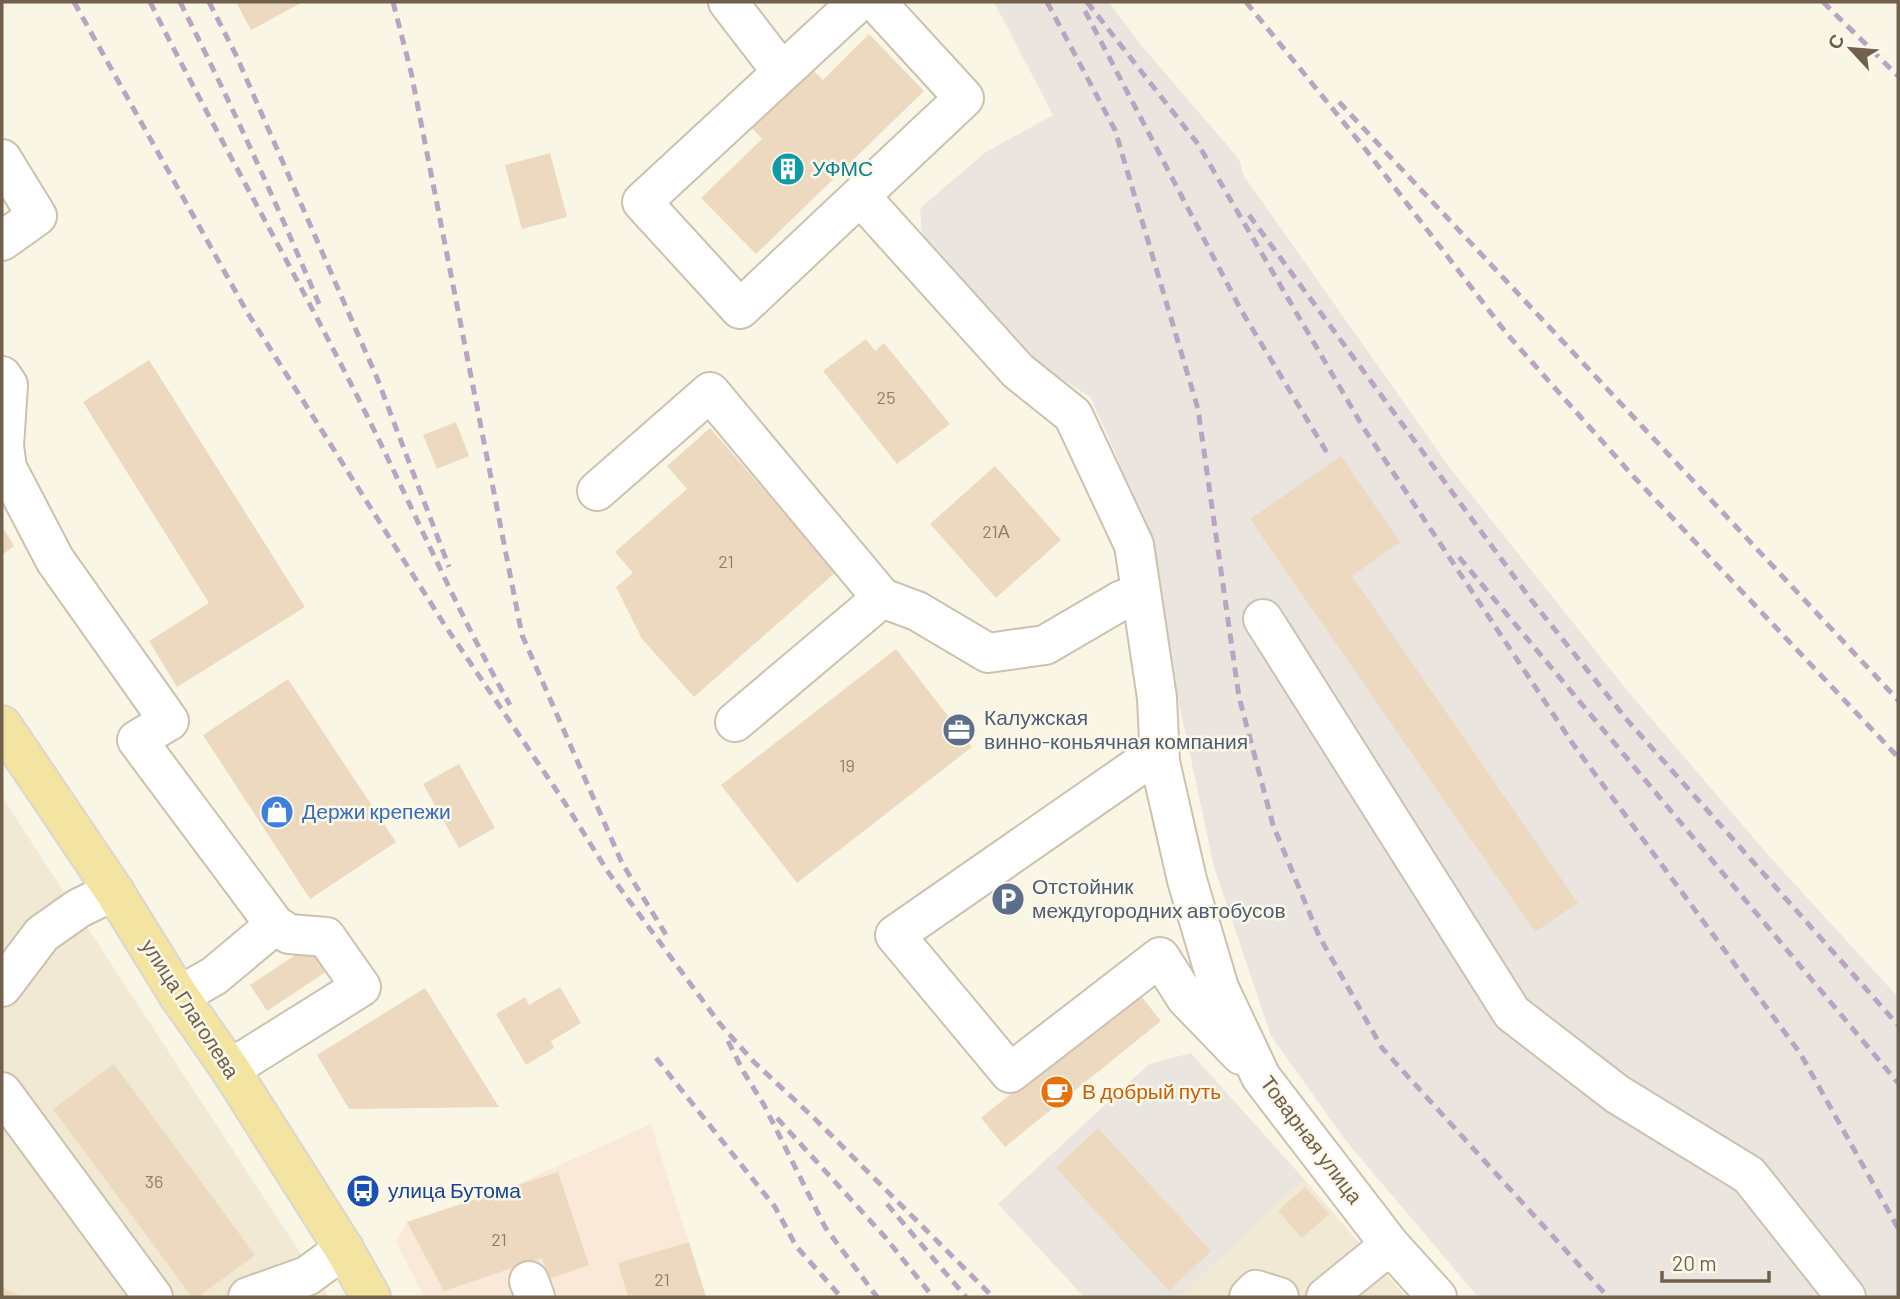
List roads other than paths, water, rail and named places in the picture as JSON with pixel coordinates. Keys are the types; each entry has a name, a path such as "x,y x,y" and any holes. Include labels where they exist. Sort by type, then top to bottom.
{"main road":[{"name":"улица Глаголева","path":"2,725 114,891 179,996 230,1069 344,1249 371,1297"}],"street":[{"path":"728,2 782,72"},
{"path":"858,2 642,202 740,309 964,97 876,2"},
{"path":"2,159 37,216 2,241"},
{"name":"Товарная улица","path":"860,196 1018,371 1073,415 1134,545 1157,698 1160,762 1187,880 1219,988 1261,1077 1390,1245 1437,1297"},
{"path":"2,376 8,385 3,447 8,468 55,560 169,721 137,740 275,925 289,933 326,937 360,987 230,1069"},
{"path":"597,491 710,393 882,598 917,611 988,653 1045,645 1122,600 1141,593"},
{"path":"735,722 882,598"},
{"path":"1262,619 1512,1013 1618,1094 1749,1175 1846,1297"},
{"path":"1160,762 1147,760 895,935 1010,1073 1160,957 1186,998 1261,1077"},
{"path":"2,987 42,934 79,908 114,891"},
{"path":"179,996 214,976 275,925"},
{"path":"2,1092 153,1297"},
{"path":"1326,1297 1390,1245"},
{"path":"248,1297 307,1276 344,1249"},
{"path":"1249,1297 1256,1290 1279,1297"}],"railway":[{"path":"74,2 247,312 444,624 563,800 608,872 720,1024 754,1062 814,1118 993,1297"},
{"path":"150,2 350,382 468,625 510,705"},
{"path":"180,2 252,152 319,304"},
{"path":"209,2 236,55 377,378 449,567"},
{"path":"393,2 411,72 522,635 622,863 668,938"},
{"path":"1047,2 1115,130 1198,409 1239,697 1273,825 1319,936 1382,1048 1608,1297"},
{"path":"1087,2 1198,144 1363,427 1573,744 1800,1053 1898,1228"},
{"path":"1246,2 1366,150 1507,334 1633,476 1898,757"},
{"path":"1823,2 1898,76"},
{"path":"1085,11 1241,310 1329,456"},
{"path":"1339,102 1898,700"},
{"path":"1249,215 1532,601 1628,721 1898,1025"},
{"path":"1459,557 1898,1083"},
{"path":"728,1041 764,1105 825,1227 877,1297"},
{"path":"656,1058 775,1207 796,1246 841,1297"},
{"path":"777,1118 885,1237 933,1297"},
{"path":"887,1204 966,1297"}],"place":[{"name":"УФМС","path":"788,169"},
{"name":"Калужская винно-коньячная компания","path":"959,730"},
{"name":"Держи крепежи","path":"277,812"},
{"name":"Отстойник междугородних автобусов","path":"1008,899"},
{"name":"В добрый путь","path":"1057,1092"},
{"name":"улица Бутома","path":"363,1191"}]}
